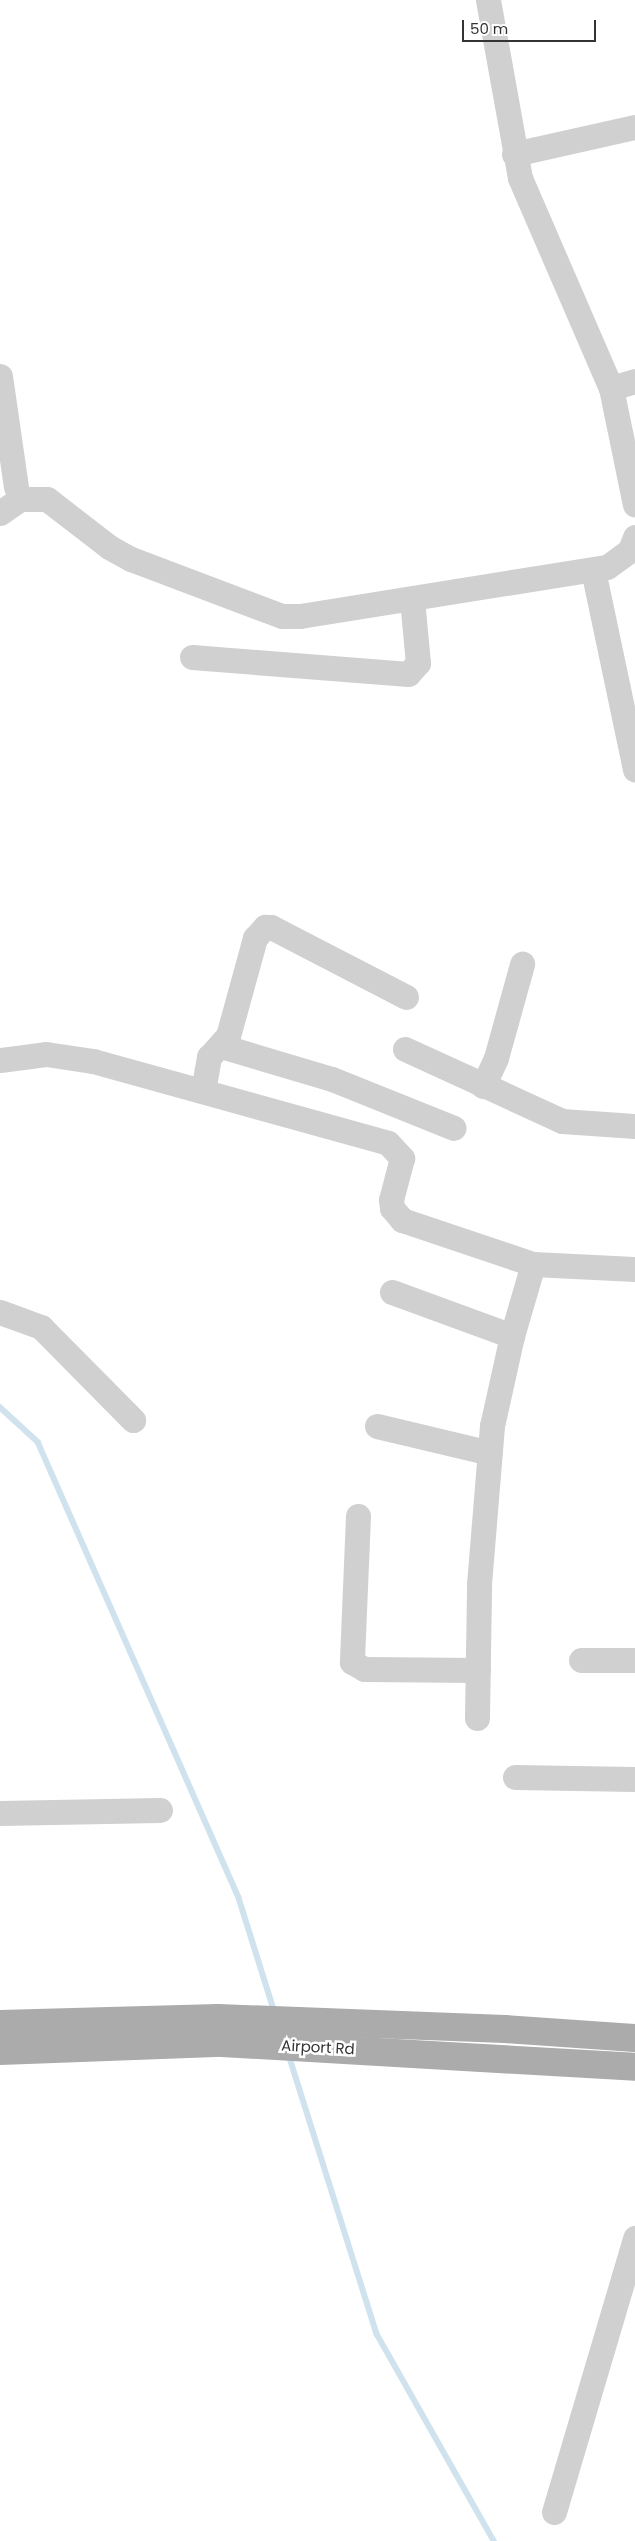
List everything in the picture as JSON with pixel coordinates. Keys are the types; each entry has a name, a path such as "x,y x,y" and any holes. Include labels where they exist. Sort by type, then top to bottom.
{"main road":[{"path":"0,2024 220,2030"},
{"path":"354,2037 505,2029 635,2038"},
{"name":"Airport Rd","path":"0,2051 220,2030 354,2037 635,2067"}],"street":[{"path":"488,0 514,154 526,198 611,388 635,505"},
{"path":"514,154 635,127"},
{"path":"0,376 16,488 11,503 0,513"},
{"path":"611,388 635,382"},
{"path":"16,488 47,499 109,547 130,559 282,616 412,599 593,570 620,560 630,550 635,537"},
{"path":"593,570 635,770"},
{"path":"192,657 408,674 418,663 412,599"},
{"path":"203,1091 209,1058 228,1036 255,938 265,927 272,927 406,997"},
{"path":"483,1086 496,1058 522,964"},
{"path":"221,1046 332,1079 454,1128"},
{"path":"405,1049 562,1121 635,1126"},
{"path":"0,1060 46,1054 70,1056 388,1143 402,1158 391,1200 392,1208 402,1220 533,1264 635,1269"},
{"path":"477,1718 479,1584 494,1412 512,1336 533,1264"},
{"path":"392,1292 512,1336"},
{"path":"0,1312 26,1319 41,1327 133,1420"},
{"path":"377,1426 490,1453"},
{"path":"358,1516 352,1662 364,1669 478,1670"},
{"path":"581,1660 635,1660"},
{"path":"515,1777 635,1779"},
{"path":"0,1814 160,1810"},
{"path":"554,2512 635,2238"}],"waterway":[{"path":"0,1407 38,1442 239,1898 275,2013"},
{"path":"289,2055 377,2334 494,2541"}]}
